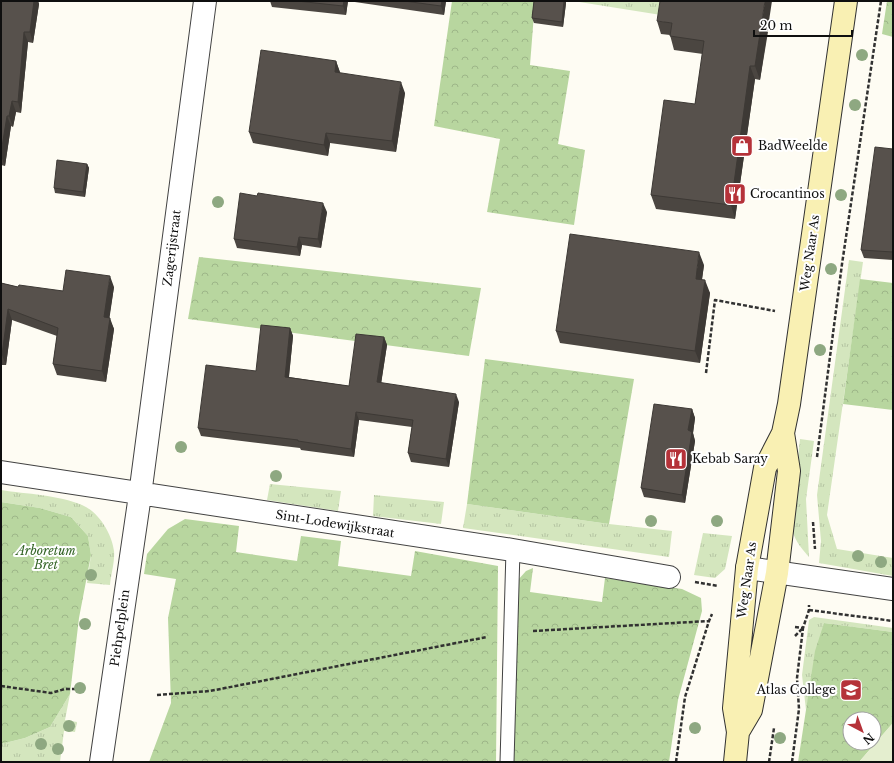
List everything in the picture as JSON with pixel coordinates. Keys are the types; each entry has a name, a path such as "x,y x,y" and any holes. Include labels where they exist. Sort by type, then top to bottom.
{"main road":[{"name":"Weg Naar As","path":"735,762 738,732 734,708 747,568 765,468 783,433 789,404 846,1"},
{"name":"Weg Naar As","path":"738,732 751,710 777,572 789,471 783,433"}],"street":[{"name":"Zagerijstraat","path":"140,495 204,1"},
{"name":"Sint-Lodewijkstraat","path":"1,472 140,495 513,550 669,577"},
{"name":"Piehpelplein","path":"101,762 140,495"},
{"path":"747,568 893,588"}],"lane":[{"path":"508,762 513,550"}],"path":[{"path":"816,465 842,264 881,1"},
{"path":"706,373 716,300 779,312"},
{"path":"812,577 815,551 813,520"},
{"path":"669,577 719,586 717,594"},
{"path":"676,762 685,698 714,608"},
{"path":"809,610 893,621"},
{"path":"157,695 210,691 511,632 709,621"},
{"path":"792,762 799,709 797,678 803,628"},
{"path":"1,686 51,693 65,689 87,689"}],"green space":[{"path":"452,1 535,1 530,65 570,71 558,144 585,150 574,225 487,212 500,139 434,126"},
{"path":"573,1 663,1 661,15"},
{"path":"887,1 893,1 893,37 882,34"},
{"path":"199,257 481,288 469,356 188,319"},
{"path":"849,260 863,262 827,515 837,549 893,558 893,576 819,563 821,541 817,495"},
{"path":"860,279 893,283 893,410 843,404"},
{"path":"485,359 634,379 609,524 467,504"},
{"path":"800,439 814,441 806,499 809,557 798,543 791,526"},
{"path":"270,484 341,491 338,511 267,500"},
{"path":"1,490 63,499 82,505 94,513 104,524 113,544 114,559 110,585 87,583 91,555 88,536 71,517 40,508 1,502"},
{"path":"374,495 444,502 441,524 373,516"},
{"name":"Arboretum Bret","path":"1,502 40,508 71,517 88,536 91,555 79,618 70,694 50,727 25,738 1,744"},
{"path":"467,504 609,524 672,531 669,557 463,528"},
{"path":"185,519 239,526 236,552 297,561 301,536 341,541 338,566 411,576 415,551 498,566 496,762 149,762 171,703 168,618 176,579 144,574 147,554 168,529"},
{"path":"703,533 732,536 725,569 715,578 694,575"},
{"path":"533,568 530,592 602,602 605,578 682,589 701,598 702,611 678,700 669,762 514,762 518,580 526,571"},
{"path":"814,617 893,628 893,632 824,623 806,710 802,675 809,620"},
{"name":"Atlas College","path":"824,623 893,632 893,723 882,736 882,711 842,711 842,751 869,751 859,762 798,762 815,651"},
{"path":"70,694 65,720 77,722 75,732 64,731 60,762 1,762 1,744 25,738 50,727"},
{"path":"893,723 893,762 859,762 869,751 882,751 882,735"}],"building":[{"path":"1,1 34,1 30,32 24,32 18,102 12,101 9,116 7,116 1,153"},
{"path":"297,1 344,1 343,6"},
{"path":"404,1 442,1 441,6"},
{"path":"534,1 564,1 562,22 532,18"},
{"path":"660,1 765,1 755,66 750,66 731,205 651,195 664,100 695,104 704,41 670,36 672,23 657,21"},
{"path":"261,50 336,61 335,72 401,82 392,141 326,133 324,145 249,132"},
{"path":"875,147 893,149 893,252 861,250"},
{"path":"57,160 87,164 83,192 54,188"},
{"path":"240,193 257,196 258,193 323,203 318,239 299,237 297,247 234,239"},
{"path":"570,234 699,252 696,279 705,280 695,351 556,331"},
{"path":"66,270 110,276 104,317 110,318 102,371 53,364 58,328 8,309 2,355 1,354 1,283 18,287 19,285 63,291"},
{"path":"261,325 290,328 285,377 349,386 356,334 384,337 377,382 456,394 446,459 408,453 413,420 356,412 351,449 298,440 198,428 206,365 256,371"},
{"path":"654,404 692,409 688,430 692,432 682,495 641,488"}],"place":[{"name":"BadWeelde","path":"742,146"},
{"name":"Crocantinos","path":"735,194"},
{"name":"Kebab Saray","path":"676,459"},
{"name":"Atlas College","path":"851,690"}]}
